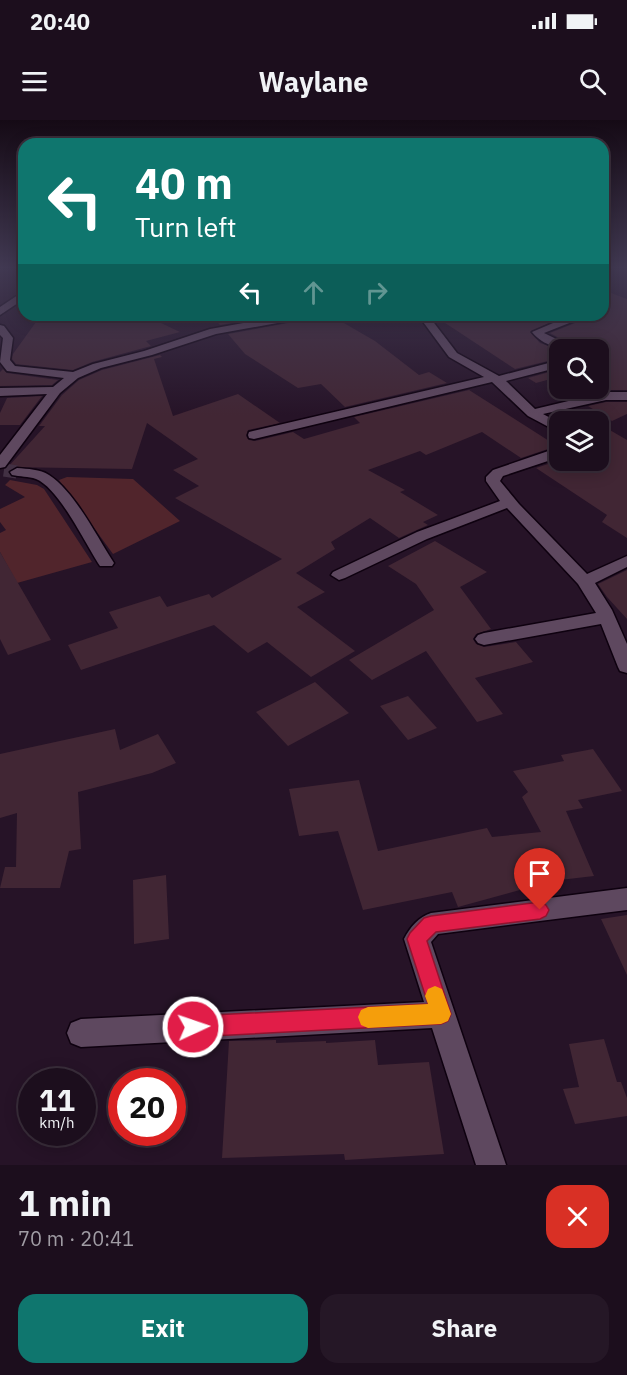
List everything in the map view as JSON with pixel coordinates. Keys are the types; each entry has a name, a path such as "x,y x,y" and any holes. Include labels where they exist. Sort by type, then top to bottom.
{"street":[{"path":"246,321 250,324"},
{"path":"106,563 57,490 45,478 5,469 56,390 74,376 97,366 148,353 214,331 268,321"},
{"path":"428,321 453,355 495,379 532,412 549,422"},
{"path":"549,340 537,332 568,321"},
{"path":"0,328 8,338 4,360 11,369 74,376"},
{"path":"254,435 549,366"},
{"path":"0,392 56,390"},
{"path":"532,412 606,396 627,396"},
{"path":"549,457 498,472 493,477 508,503 585,581 606,617 627,667"},
{"path":"339,575 379,554 449,523 508,503"},
{"path":"585,581 627,561"},
{"path":"483,639 606,617"},
{"path":"491,1165 417,939 431,924 627,900"},
{"path":"81,1032 441,1014"}],"shaded area":[{"path":"67,477 133,479 180,521 113,554 59,480"},
{"path":"10,480 37,485 44,489 92,562 17,583 0,552 0,533 6,530 0,522 0,509 25,497 5,485"}],"building":[{"path":"609,317 627,317 627,390 609,390 609,339 561,339 550,333 580,321 609,321"},
{"path":"37,321 157,321 180,332 146,341 151,346 92,362 73,370 16,364 12,359 13,354"},
{"path":"216,321 242,321 220,325"},
{"path":"300,321 340,321 375,341 419,375 429,372 447,383 345,407 321,384 298,388 245,354 228,334"},
{"path":"442,321 553,321 530,332 540,343 549,346 549,361 515,369"},
{"path":"160,355 162,357 154,359 173,416 238,394 280,423 248,430 246,436 249,440 255,441 293,432 304,439 360,423 354,417 469,390 549,441 549,449 521,458 482,432 426,455 420,451 368,470 405,490 400,492 438,515 423,522 428,525 399,538 370,518 331,542 335,549 296,573 325,592 297,607 355,651 311,677 267,642 248,653 214,625 81,670 68,645 118,628 109,612 160,596 167,607 209,594 212,598 282,559 175,498 199,486 173,470 198,459 147,423 132,469 8,467 45,426 39,426 62,395 79,380 102,370"},
{"path":"3,369 7,373 58,380 52,385 0,386 0,372"},
{"path":"549,372 549,381 536,383 528,378"},
{"path":"42,396 20,425 0,425 0,413 7,398"},
{"path":"606,402 627,402 627,414 612,421 609,419 609,411 596,411 588,406"},
{"path":"609,430 627,440 627,538 602,522 607,515 536,468 549,464 549,471 609,471"},
{"path":"435,541 487,572 460,587 491,629 476,634 473,639 476,644 484,647 516,642 533,662 475,678 503,714 477,722 426,651 372,680 349,660 434,610 416,584 388,566"},
{"path":"0,552 51,640 8,655 0,639"},
{"path":"627,570 627,619 598,584"},
{"path":"315,682 349,713 288,746 256,712"},
{"path":"408,696 437,728 408,740 380,706"},
{"path":"115,729 120,750 158,734 176,763 152,773 78,792 81,849 69,851 60,888 0,888 5,867 16,867 17,813 0,818 0,754"},
{"path":"593,749 622,791 578,800 583,808 566,811 594,876 517,885 520,890 458,907 452,892 363,910 338,831 299,836 289,789 359,780 378,851 487,828 492,837 541,832 522,797 528,792 513,771 564,761 561,755"},
{"path":"166,875 169,939 134,944 133,880"},
{"path":"627,915 627,975 601,919"},
{"path":"604,1039 617,1082 621,1082 627,1098 627,1116 575,1124 563,1089 579,1087 569,1044"},
{"path":"276,1040 276,1043 326,1041 326,1043 375,1040 378,1065 429,1062 444,1154 345,1160 344,1154 222,1158 229,1041"}],"tunnel":[{"path":"4,470 17,472"}],"slow traffic":[{"path":"368,1017 441,1014 435,996"}],"route":[{"path":"193,1027 441,1014 417,939 431,924 540,910"}]}
